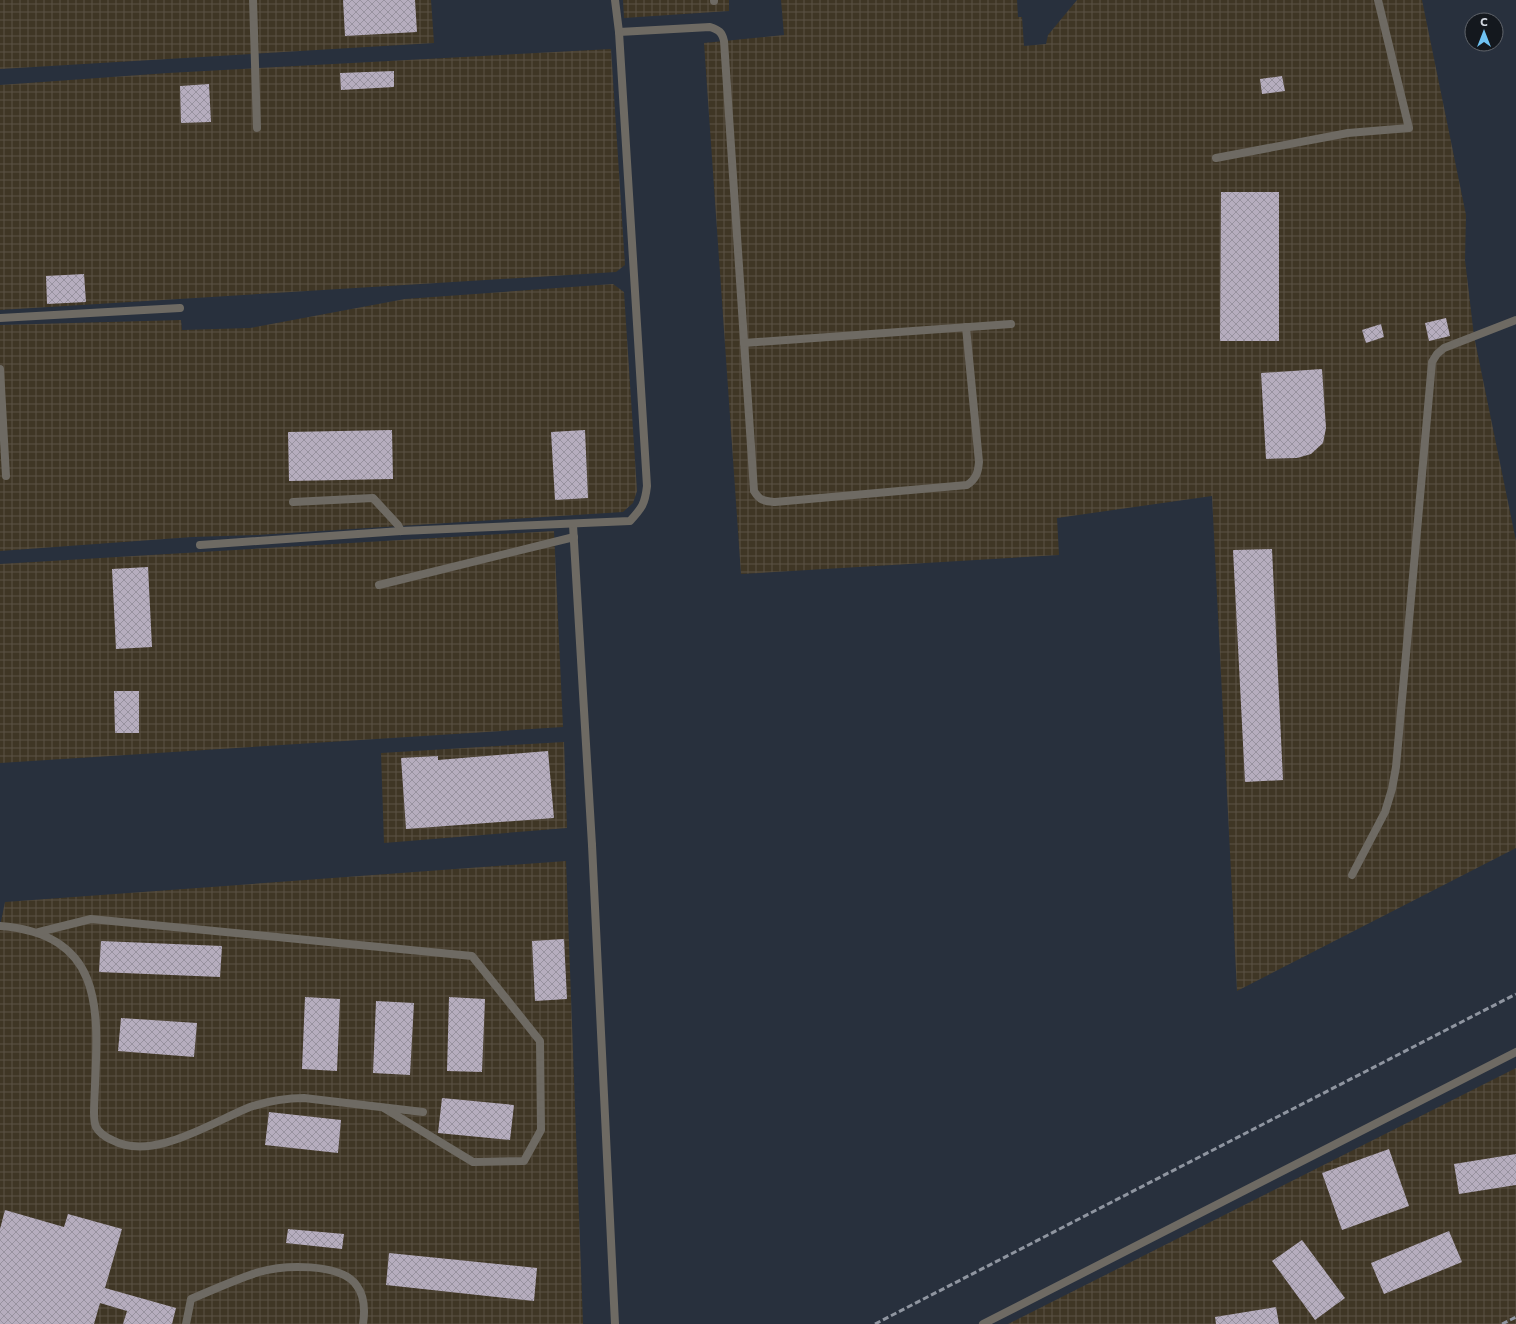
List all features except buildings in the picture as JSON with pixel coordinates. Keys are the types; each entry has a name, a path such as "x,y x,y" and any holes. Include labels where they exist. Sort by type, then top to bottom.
{"street":[{"path":"253,0 257,128"},
{"path":"200,545 401,531 630,522 640,510 646,500 647,486 619,32 615,0"},
{"path":"1216,158 1348,133 1409,128 1378,0"},
{"path":"619,32 710,27 717,29 722,34 724,41 754,491 758,498 765,501 775,502 967,485 974,480 978,471 979,462 966,327"},
{"path":"0,318 180,308"},
{"path":"1352,875 1385,812 1396,767 1432,362 1437,354 1444,348 1516,320"},
{"path":"744,343 1011,324"},
{"path":"0,369 6,476"},
{"path":"293,502 373,498 398,525 401,531"},
{"path":"573,525 592,845 615,1324"},
{"path":"379,585 574,537"},
{"path":"39,932 91,919 472,956 540,1041 541,1130 524,1161 473,1162 384,1108"},
{"path":"0,926 20,927 39,932 60,943 75,956 86,973 93,997 96,1015 94,1112 96,1126 103,1136 119,1144 136,1146 154,1145 180,1138 203,1130 249,1108 268,1101 286,1098 304,1098 423,1112"},
{"path":"982,1324 1516,1052"},
{"path":"186,1324 191,1299 260,1272 290,1267 309,1267 334,1270 357,1285 363,1300 364,1324"}],"shaded area":[{"path":"0,0 431,0 434,43 0,69"},
{"path":"623,0 729,0 729,11 624,18"},
{"path":"781,0 1017,0 1018,17 1022,17 1024,46 1046,44 1048,35 1077,0 1422,0 1466,215 1465,260 1474,336 1516,541 1516,848 1237,991 1212,496 1057,518 1059,555 741,574 704,43 784,35"},
{"path":"611,49 625,265 616,272 0,310 0,85 168,73"},
{"path":"613,284 624,292 637,491 633,503 623,512 257,535 192,537 0,551 0,325 181,320 182,330 250,328 405,299"},
{"path":"554,531 563,727 0,763 0,564"},
{"path":"564,742 567,828 384,843 381,753"},
{"path":"566,861 583,1324 0,1324 0,926 5,902"},
{"path":"1516,1068 1516,1324 1008,1324"}],"railway":[{"path":"875,1324 1516,994"},
{"path":"1502,1324 1516,1317"}]}
